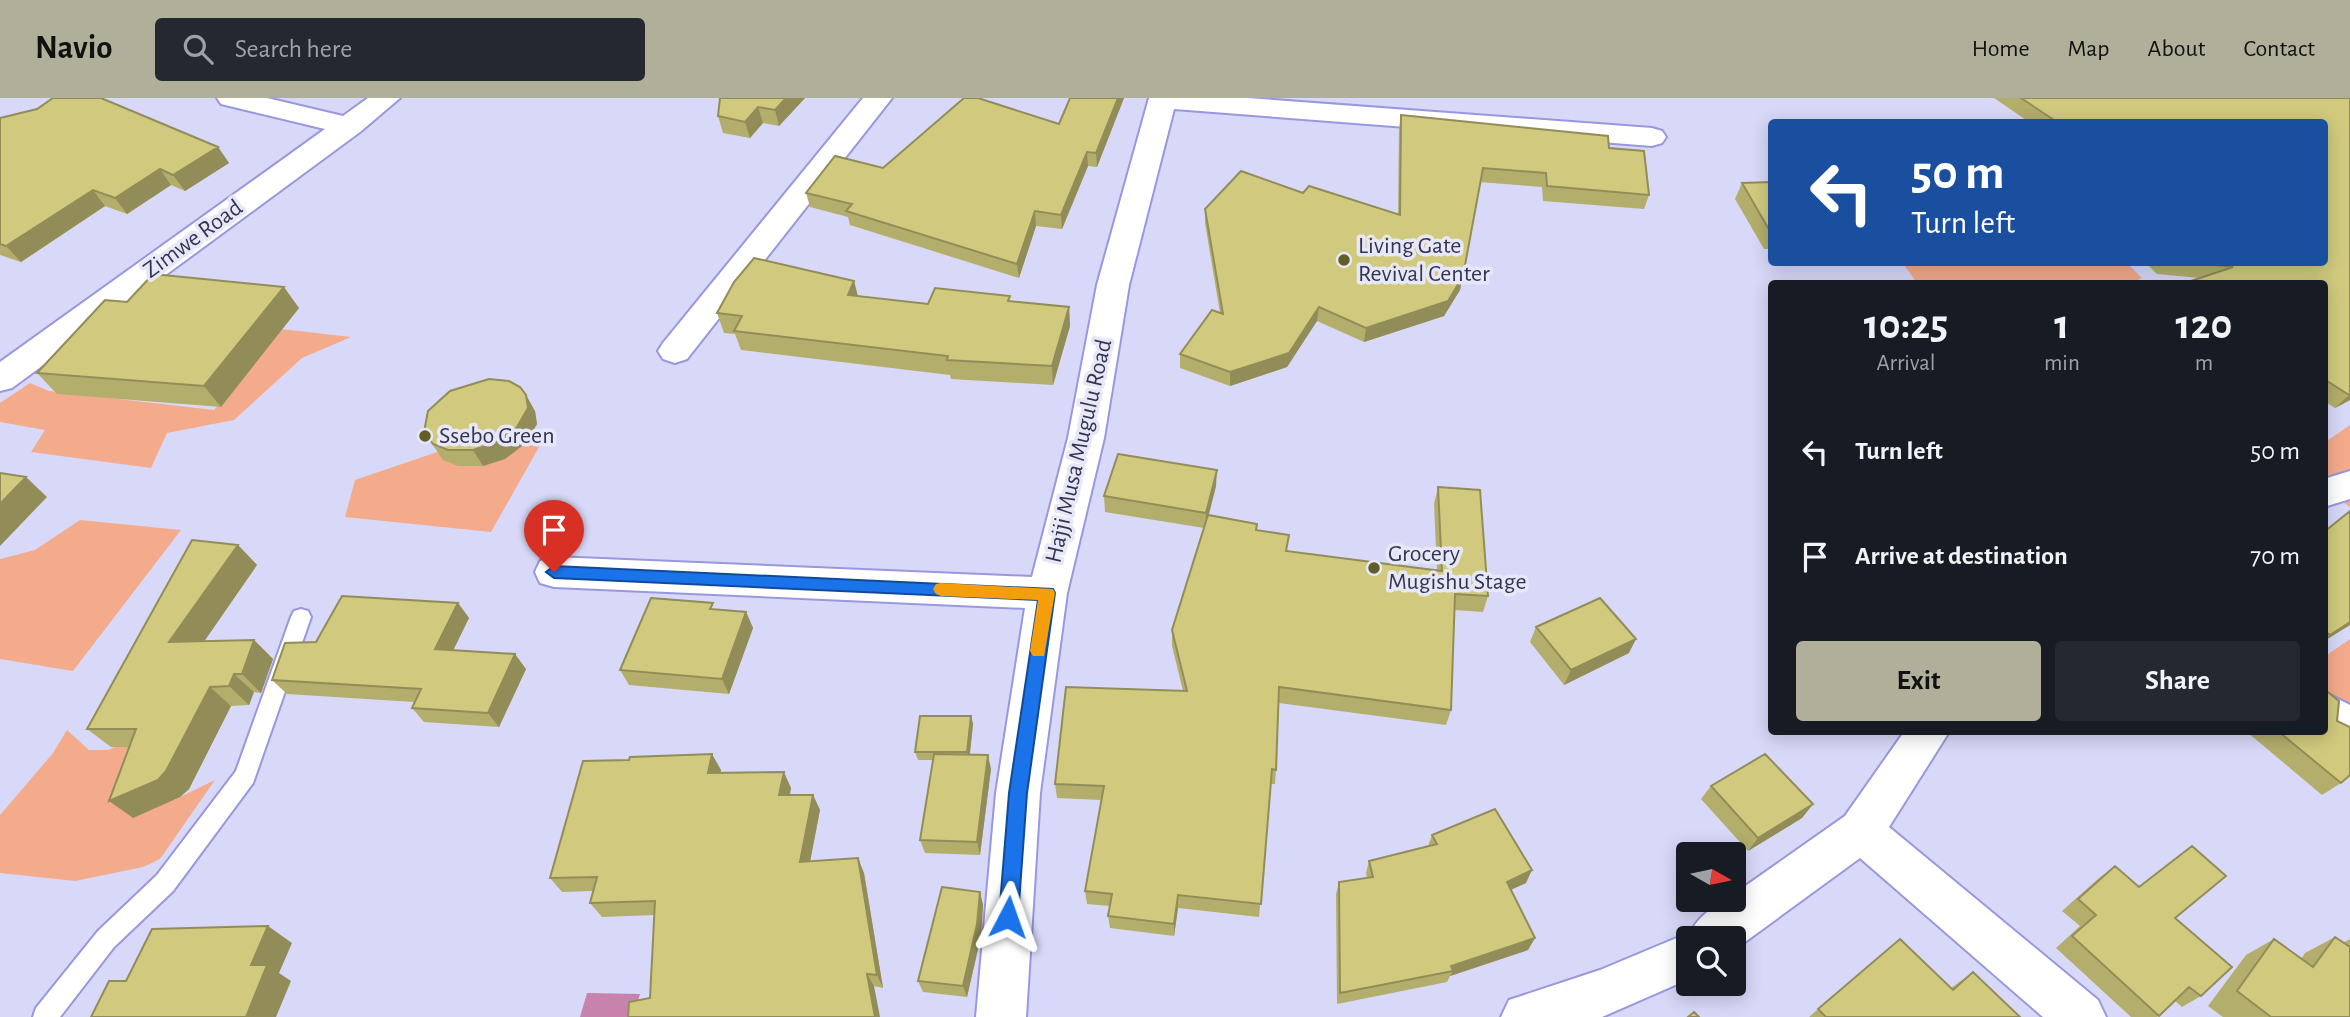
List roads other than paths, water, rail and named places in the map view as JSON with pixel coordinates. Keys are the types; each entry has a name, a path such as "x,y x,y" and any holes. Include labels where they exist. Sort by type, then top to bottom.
{"street":[{"path":"231,98 350,125"},
{"name":"Zimwe Road","path":"0,379 386,98"},
{"path":"675,351 878,98"},
{"path":"1163,99 1652,137"},
{"name":"Hajji Musa Mugulu Road","path":"1001,1017 1018,793 1047,593 1086,438 1113,285 1163,99"},
{"path":"2328,493 2350,485"},
{"path":"554,572 1047,593"},
{"path":"2328,713 2350,728"},
{"path":"1729,926 1861,831 1926,735"},
{"path":"1861,831 2081,1017"},
{"path":"1526,1017 1602,993 1676,961"}],"lane":[{"path":"45,1017 106,939 165,883 245,776 301,617"}],"place":[{"name":"Living Gate Revival Center","path":"1344,260"},
{"name":"Ssebo Green","path":"425,436"},
{"name":"Grocery Mugishu Stage","path":"1374,568"}]}
